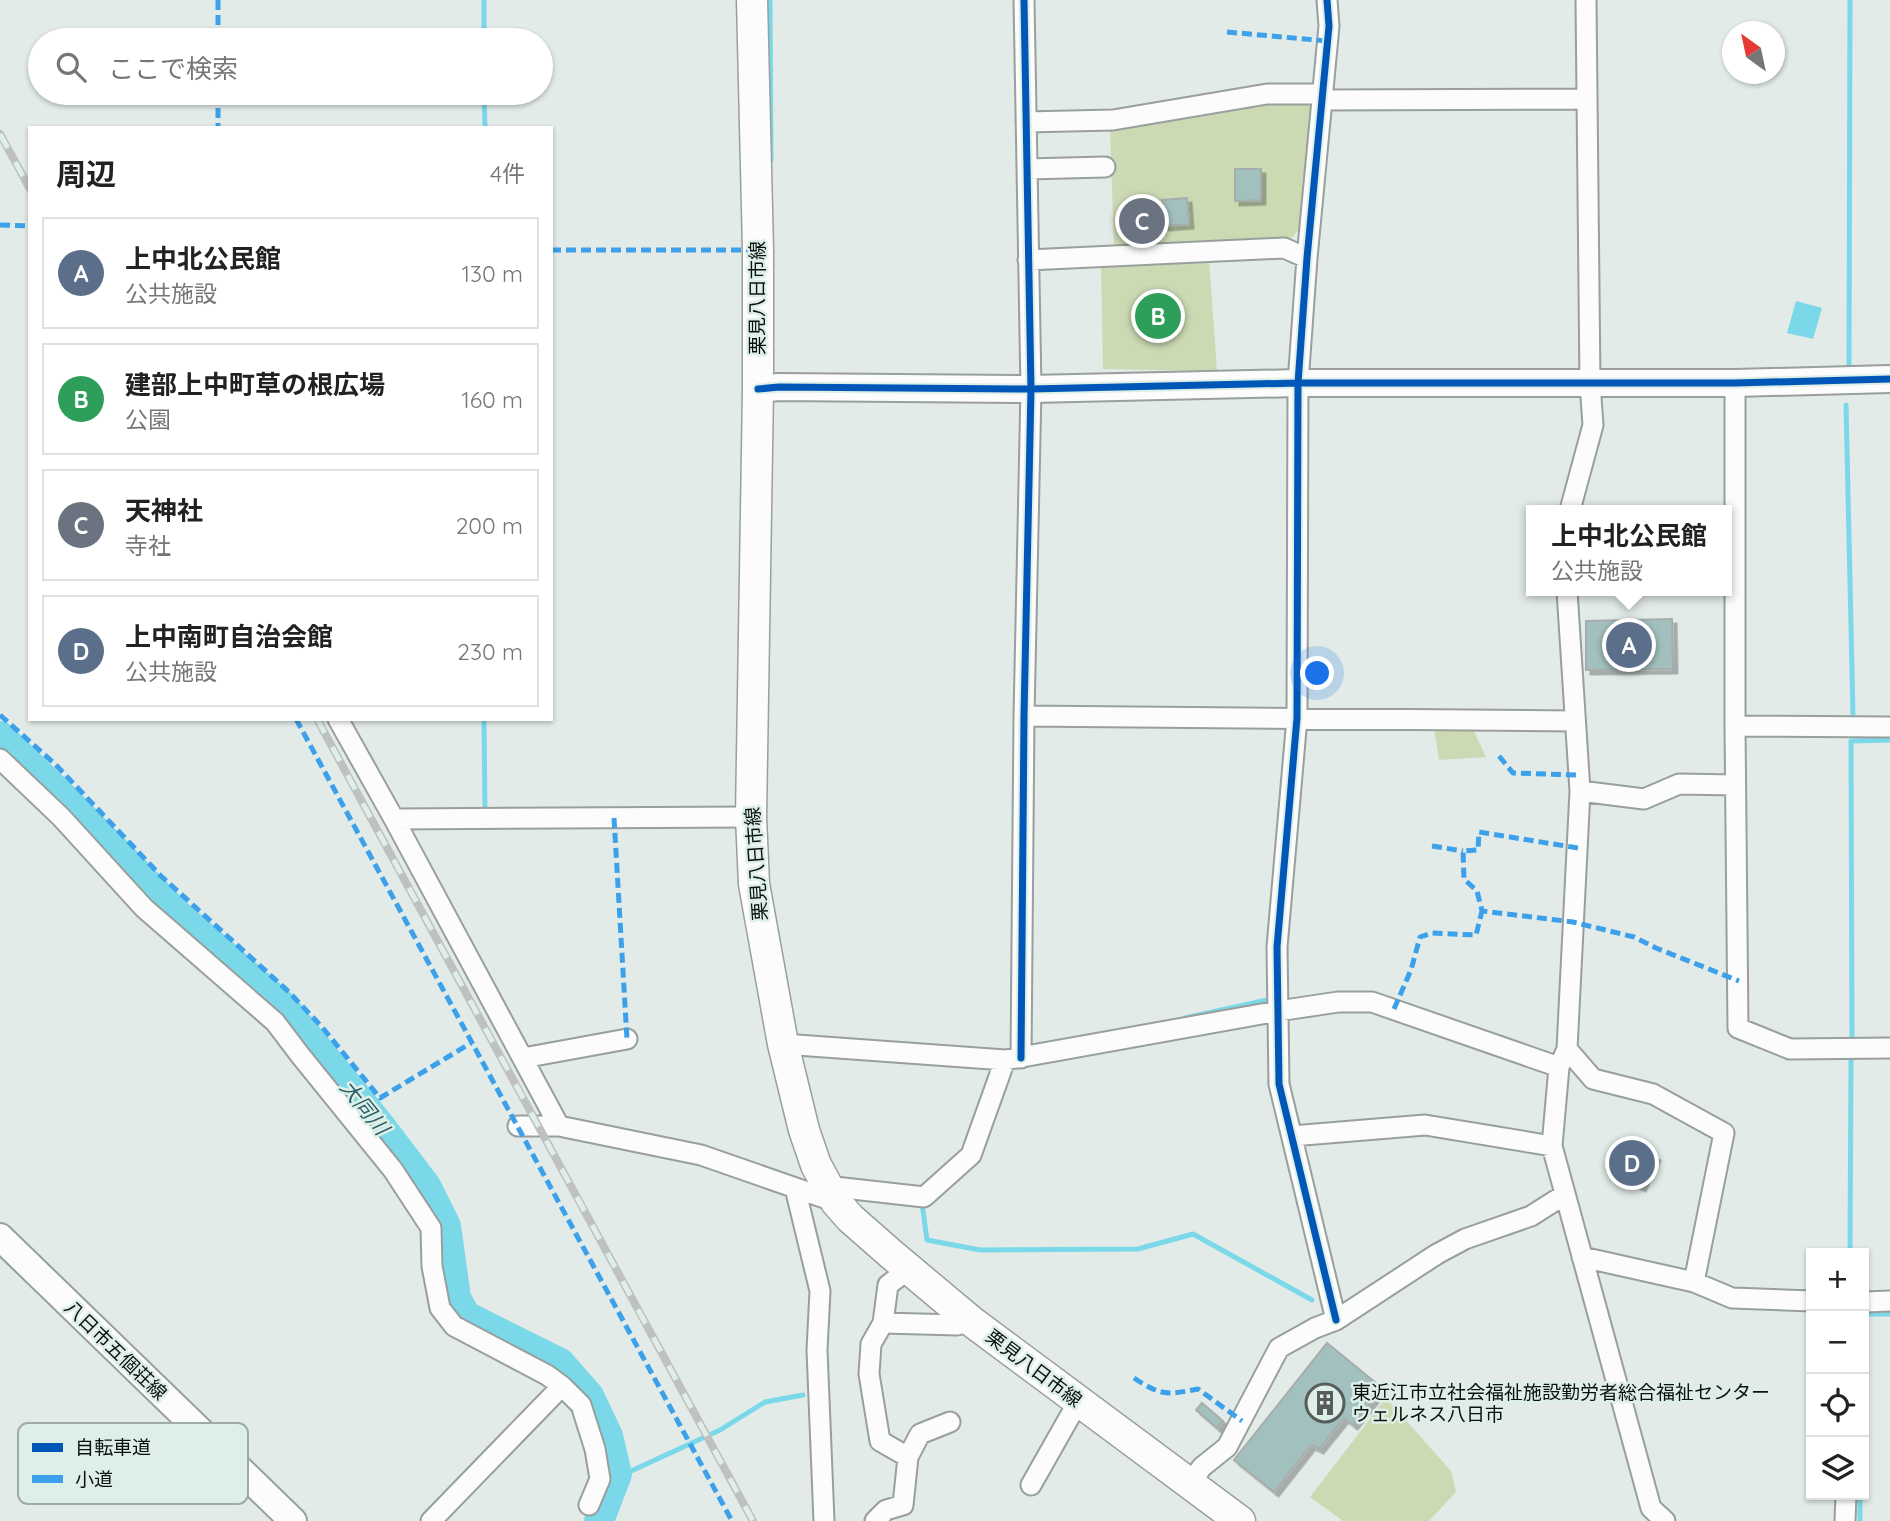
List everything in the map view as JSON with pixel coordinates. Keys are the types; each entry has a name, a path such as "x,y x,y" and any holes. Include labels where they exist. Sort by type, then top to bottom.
{"main road":[{"name":"栗見八日市線","path":"752,0 758,250 751,817 754,884 783,1044 804,1130 816,1165 831,1194 850,1218 971,1321 1240,1521"}],"street":[{"path":"518,1126 559,1126 701,1155 795,1188 831,1194 924,1197 971,1154 1013,1059 1031,389 1024,0"},
{"path":"1327,0 1329,26 1298,383 1297,718 1277,947 1279,1084 1336,1320"},
{"path":"1571,505 1593,425 1590,384 1586,0"},
{"path":"1026,122 1112,120 1266,94 1323,97 1586,99"},
{"path":"1027,169 1105,167"},
{"path":"1028,260 1284,248 1307,258"},
{"path":"758,389 1031,389 1298,383 1735,383 1890,379"},
{"path":"1735,383 1738,1028 1790,1049 1890,1048"},
{"path":"1567,596 1580,791 1567,1049 1559,1067 1552,1146 1651,1508 1665,1521"},
{"path":"1024,716 1575,721"},
{"path":"339,721 559,1126"},
{"path":"1735,726 1890,727"},
{"path":"0,759 61,817 144,908 275,1022 393,1170 431,1228 432,1266 440,1308 454,1326 547,1375 581,1405 595,1449 600,1479 589,1505"},
{"path":"1580,791 1644,799 1679,784 1735,785"},
{"path":"394,818 751,817"},
{"path":"783,1044 1013,1059 1278,1011 1338,1002 1372,1002 1559,1067"},
{"path":"523,1058 627,1039"},
{"path":"1567,1049 1593,1079 1653,1094 1724,1133 1694,1282"},
{"path":"1292,1136 1425,1125 1552,1146"},
{"path":"795,1188 820,1291 817,1350 824,1521"},
{"path":"1190,1483 1202,1466 1227,1447 1279,1349 1315,1328 1336,1320 1456,1244 1531,1216 1564,1195"},
{"name":"八日市五個荘線","path":"0,1237 191,1423"},
{"path":"1582,1258 1694,1282 1732,1298 1806,1301"},
{"path":"908,1457 880,1441 869,1374 872,1344 883,1323 888,1285 909,1269"},
{"path":"1869,1302 1890,1301"},
{"path":"883,1323 957,1325 971,1321"},
{"path":"431,1521 562,1386"},
{"path":"1031,1485 1079,1402"},
{"path":"875,1521 886,1510 903,1505 908,1457 920,1434 950,1422"},
{"name":"八日市五個荘線","path":"248,1478 292,1521"},
{"path":"1845,1521 1846,1500"}],"green space":[{"path":"1266,100 1316,101 1306,220 1291,239 1272,243 1114,252 1110,126 1222,113"},
{"path":"1209,259 1217,371 1103,369 1101,263"},
{"path":"1472,727 1486,757 1439,760 1434,728"},
{"path":"1386,1398 1451,1471 1456,1492 1429,1521 1343,1521 1310,1497"}],"water":[{"path":"1796,301 1822,308 1813,339 1787,333"}],"building":[{"path":"1235,169 1261,169 1261,200 1235,201"},
{"path":"1187,198 1189,224 1164,226 1162,200"},
{"path":"1157,210 1160,229 1126,233 1124,214"},
{"path":"1672,619 1673,669 1586,670 1586,621"},
{"path":"1622,1140 1656,1156 1641,1187 1607,1170"},
{"name":"東近江市立社会福祉施設勤労者総合福祉センター ウェルネス八日市","path":"1327,1343 1382,1388 1353,1425 1344,1418 1319,1449 1311,1445 1274,1492 1234,1460"},
{"path":"1202,1403 1223,1421 1217,1428 1196,1410"}],"waterway":[{"path":"484,0 484,28"},
{"path":"770,0 771,160"},
{"path":"1849,373 1850,0"},
{"path":"484,105 485,126"},
{"path":"1846,405 1853,714"},
{"path":"484,721 485,814"},
{"name":"大同川","path":"0,736 175,912 283,1006 382,1128 426,1186 446,1226 456,1298 466,1316 560,1363 589,1396 608,1436 617,1474 599,1521"},
{"path":"1852,1036 1851,741 1890,740"},
{"path":"1185,1018 1267,1000"},
{"path":"1850,1248 1851,1059"},
{"path":"922,1203 927,1240 980,1250 1138,1249 1193,1234 1312,1300"},
{"path":"1869,1314 1890,1314"},
{"path":"617,1474 629,1472 720,1430 765,1402 803,1395"},
{"path":"1860,1500 1860,1521"}],"railway":[{"path":"0,134 28,185"},
{"path":"318,721 753,1521"}],"marked path":[{"path":"218,0 218,28"},
{"path":"1227,32 1327,41"},
{"path":"218,105 218,126"},
{"path":"0,225 28,226"},
{"path":"553,250 758,250"},
{"path":"0,715 55,764 161,876 289,992 322,1027 380,1098 471,1043"},
{"path":"297,721 732,1521"},
{"path":"1499,756 1513,773 1578,775"},
{"path":"614,818 627,1039"},
{"path":"1578,848 1479,832 1478,850 1463,851 1464,879 1477,891 1482,911 1573,922 1634,937 1739,981"},
{"path":"1432,846 1463,851"},
{"path":"1394,1009 1411,970 1420,937 1432,933 1476,935 1482,911"},
{"path":"1134,1378 1158,1391 1198,1389 1242,1421"}],"cycle path":[{"path":"1021,1058 1024,716 1031,389 1024,0"},
{"path":"1327,0 1329,26 1298,383 1297,718 1277,947 1279,1084 1336,1320"},
{"path":"758,389 1031,389 1298,383 1735,383 1890,379"}],"place":[{"name":"天神社","path":"1142,221"},
{"name":"建部上中町草の根広場","path":"1158,316"},
{"name":"上中北公民館","path":"1629,645"},
{"name":"上中南町自治会館","path":"1632,1163"},
{"name":"東近江市立社会福祉施設勤労者総合福祉センター ウェルネス八日市","path":"1325,1403"}]}
